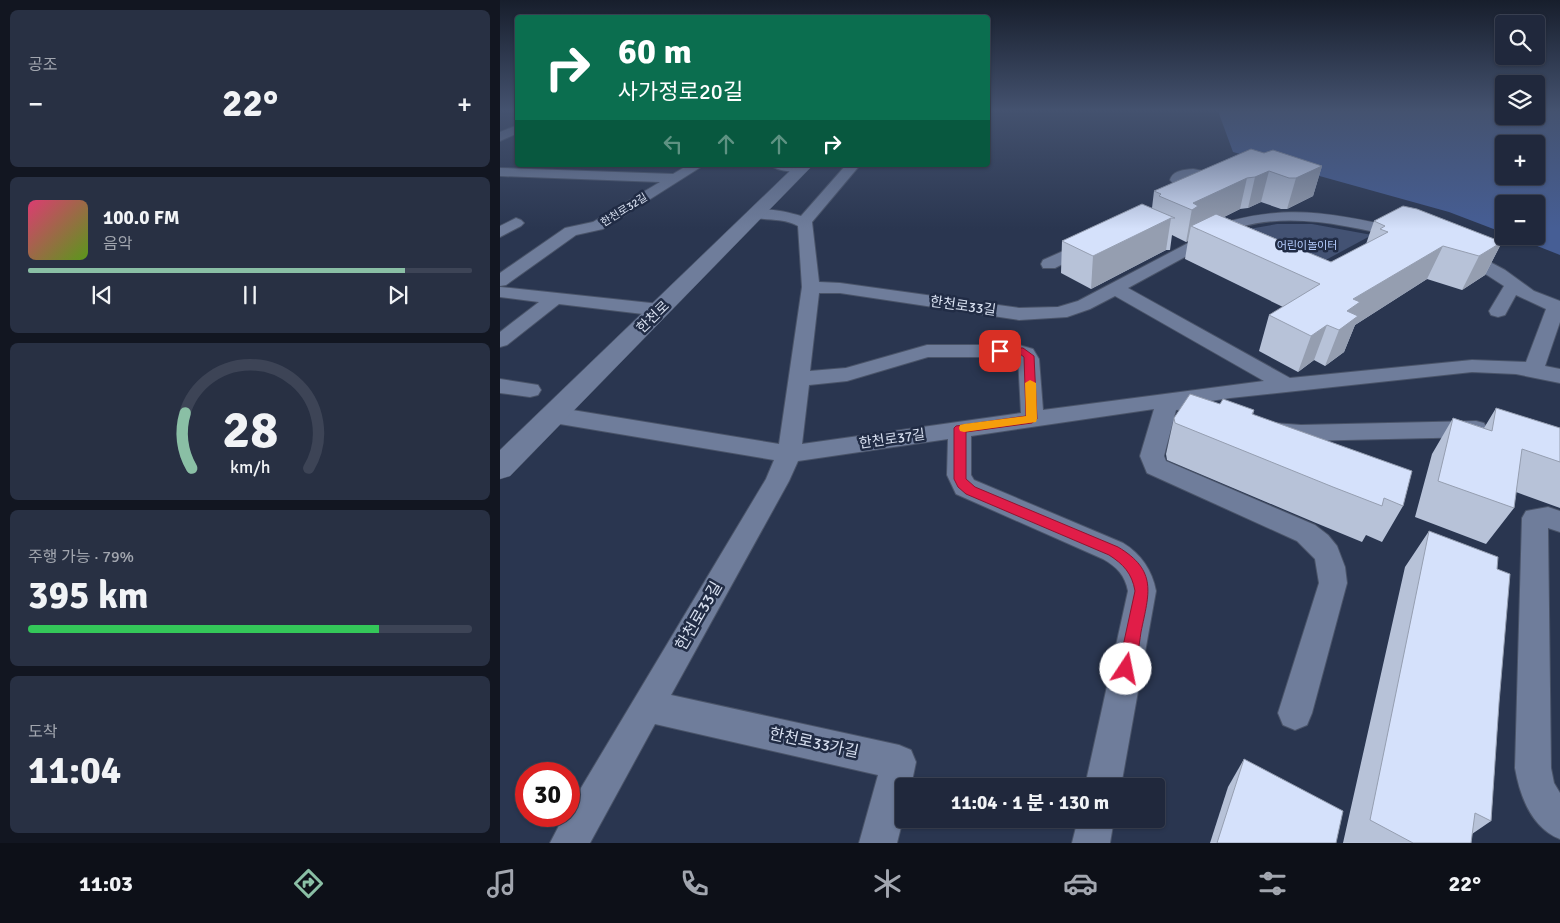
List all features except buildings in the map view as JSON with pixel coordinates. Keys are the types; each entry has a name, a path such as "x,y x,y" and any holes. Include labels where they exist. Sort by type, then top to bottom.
{"main road":[{"name":"한천로","path":"500,468 803,167"}],"street":[{"name":"한천로32길","path":"500,281 571,231 598,226 694,167"},
{"path":"757,214 788,217 804,222 851,167"},
{"path":"500,172 676,178"},
{"path":"1183,198 1208,186"},
{"name":"한천로33길","path":"811,287 840,288 1019,314 1060,313 1084,306 1235,224 1262,217 1304,216 1324,218 1412,235"},
{"path":"500,232 516,222"},
{"name":"한천로33길","path":"569,843 777,481 789,454 811,287 806,226 804,222"},
{"path":"1049,264 1099,240"},
{"path":"1172,243 1188,250"},
{"path":"1448,244 1488,267 1528,295 1558,307 1534,368"},
{"path":"1498,311 1514,285"},
{"path":"1116,288 1287,385"},
{"path":"500,292 660,310"},
{"path":"500,341 555,298"},
{"path":"799,379 847,374 927,351 1019,351 1026,353 1029,359 1032,419"},
{"name":"한천로37길","path":"554,415 789,454 960,428 1230,391 1472,366 1501,365 1534,368 1560,376"},
{"path":"500,386 530,390"},
{"path":"1212,414 1168,400 1152,456 1156,467 1306,533 1318,541 1330,558 1333,569 1333,583 1295,713"},
{"path":"960,428 959,475 965,487 1113,551 1127,559 1140,578 1142,591 1104,778"},
{"path":"1256,428 1301,433 1466,428 1496,430"},
{"path":"1560,522 1548,518 1535,518 1533,768 1536,787 1548,808 1560,821"},
{"name":"한천로33가길","path":"648,706 899,762 878,843"},
{"path":"1091,843 1094,828"}],"green space":[{"name":"어린이놀이터","path":"1277,224 1312,224 1372,235 1309,269 1249,229"}],"shaded area":[{"path":"1232,150 1495,150 1495,185 1545,185 1545,150 1560,150 1560,255 1535,245 1545,245 1545,195 1495,195 1495,230 1449,212"}],"slow traffic":[{"path":"964,428 1032,419 1030,383"}],"route":[{"path":"1000,351 1023,351 1029,356 1032,419 960,428 960,479 962,484 970,491 1113,551 1127,559 1140,578 1142,591 1126,669"}]}
